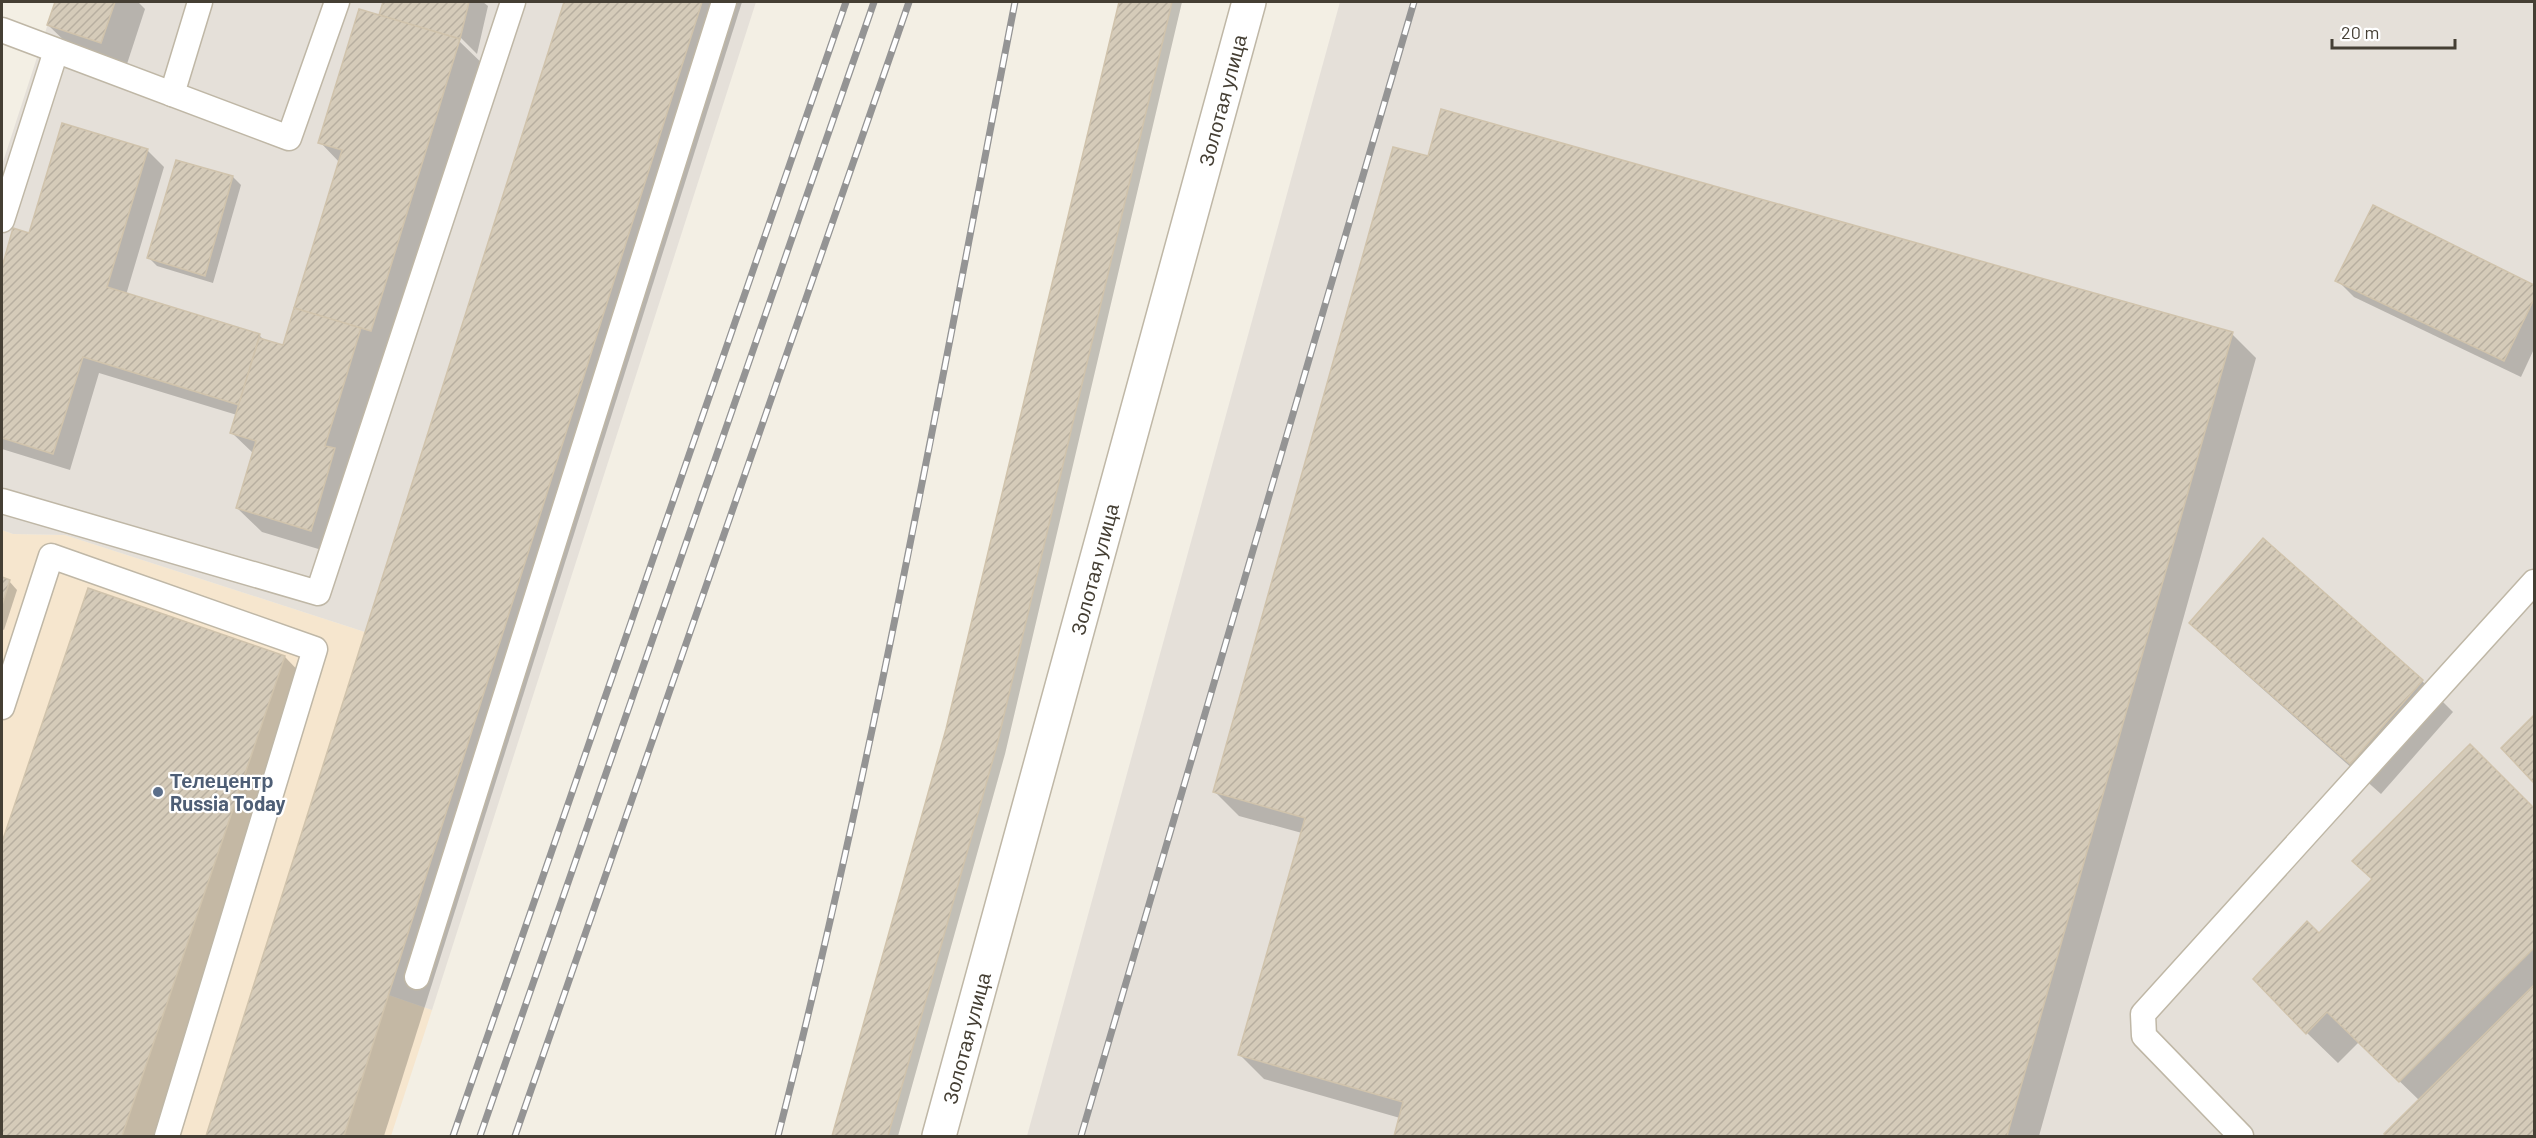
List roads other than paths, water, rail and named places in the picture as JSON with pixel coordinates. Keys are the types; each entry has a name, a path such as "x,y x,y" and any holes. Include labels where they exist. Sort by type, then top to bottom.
{"street":[{"name":"Золотая улица","path":"939,1137 1249,2"}],"lane":[{"path":"172,94 200,2"},
{"path":"2,30 289,138 337,2"},
{"path":"2,501 318,593 513,2"},
{"path":"417,977 724,2"},
{"path":"2,220 56,51"},
{"path":"2,707 51,556 315,649 167,1137"},
{"path":"2241,1137 2144,1035 2143,1014 2535,582"}],"railway":[{"path":"453,1136 846,2"},
{"path":"480,1136 874,2"},
{"path":"515,1136 909,2"},
{"path":"778,1136 813,995 876,713 1015,2"},
{"path":"1081,1136 1414,2"}],"place":[{"name":"Телецентр Russia Today","path":"158,792"}]}
